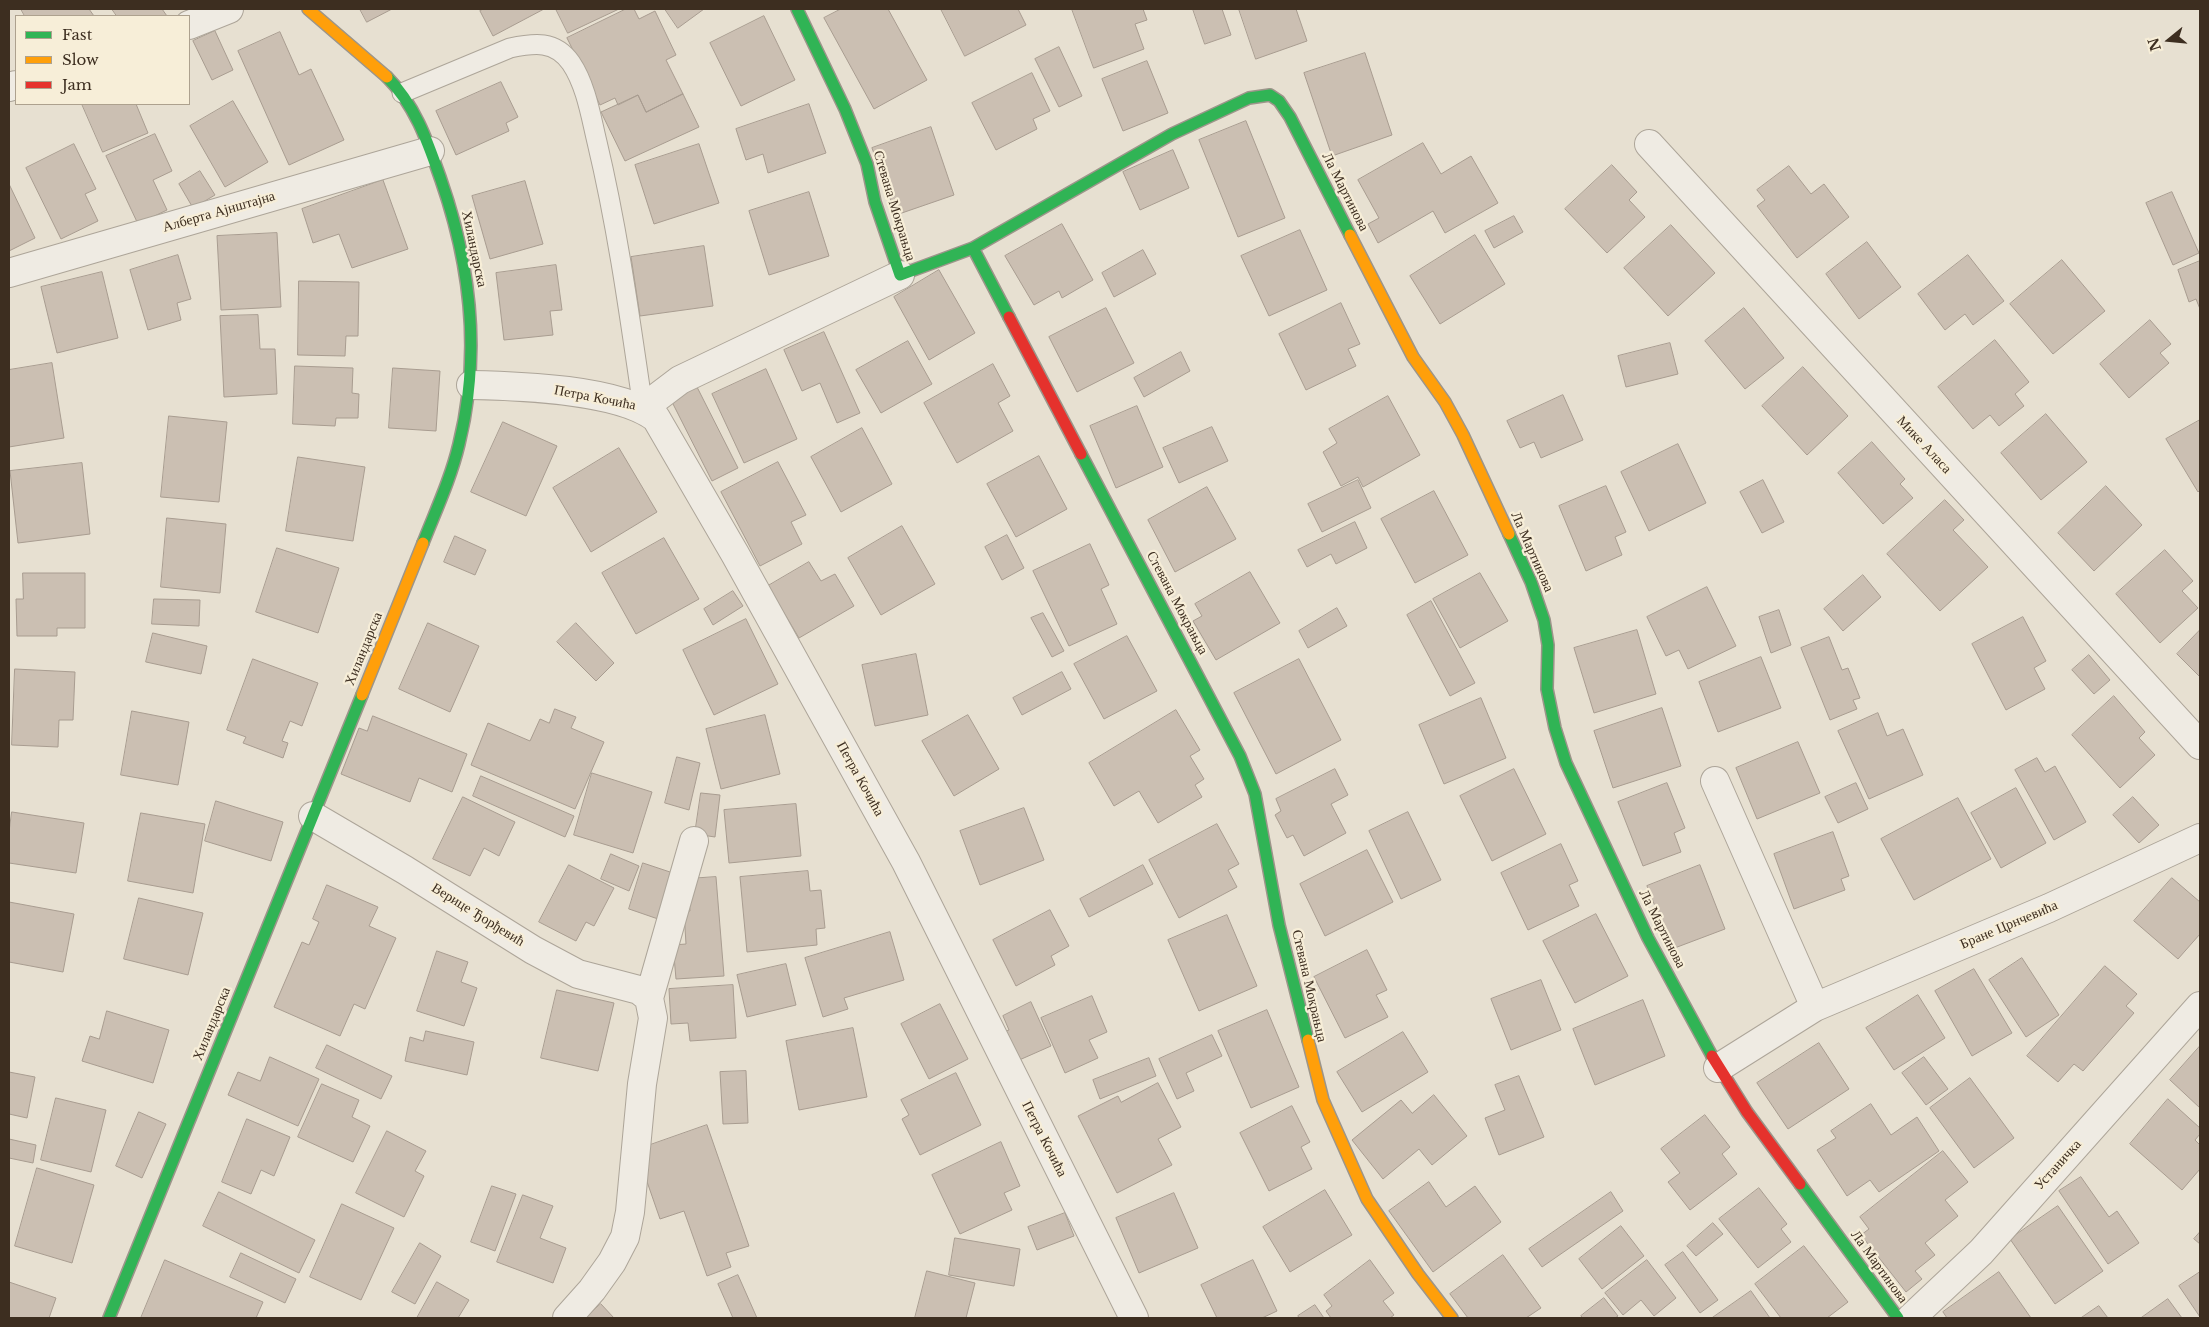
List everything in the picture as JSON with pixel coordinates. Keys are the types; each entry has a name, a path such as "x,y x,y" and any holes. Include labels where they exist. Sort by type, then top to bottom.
{"street":[{"path":"190,25 229,9"},
{"name":"Хиландарска","path":"109,1318 420,552 459,446 471,385 468,281 458,229 416,117 402,93 308,9"},
{"name":"Стевана Мокрањца","path":"797,9 845,109 867,164 875,202 900,275 973,248 1240,756 1255,794 1280,925 1322,1100 1347,1159 1367,1199 1418,1274 1452,1318"},
{"name":"Ла Мартинова","path":"973,248 1164,138 1218,111 1262,95 1271,95 1279,102 1290,117 1413,357 1445,402 1463,435 1530,582 1544,620 1548,645 1548,689 1555,728 1566,763 1648,938 1718,1068 1898,1318"},
{"name":"Мике Аласа","path":"1649,144 2200,745"},
{"name":"Алберта Ајнштајна","path":"9,273 430,151"},
{"path":"644,408 680,380 900,275"},
{"name":"Петра Кочића","path":"471,385 534,386 588,395 644,408 656,418 667,433 906,862 1134,1318"},
{"path":"1715,781 1814,1006"},
{"name":"Верице Ђорђевић","path":"313,816 405,870 533,950 578,974 639,990 649,998"},
{"name":"Бране Црнчевића","path":"1718,1068 1814,1006 2049,908 2200,838"},
{"path":"568,1318 607,1269 625,1237 630,1212 642,1084 654,1018 649,998 694,841"},
{"name":"Устаничка","path":"1910,1318 1981,1252 2200,1006"}],"lane":[{"path":"402,93 510,48 526,44 539,43 552,46 571,63 586,97 613,208 644,408"}],"building":[{"path":"21,9 89,9 93,15 24,15"},
{"path":"112,9 162,9 166,15 116,15"},
{"path":"360,9 392,9 367,22"},
{"path":"484,9 544,9 493,36 480,11"},
{"path":"556,9 619,9 568,33"},
{"path":"626,9 634,9 639,19 655,11 676,55 666,60 683,94 646,112 638,95 618,105 615,98 600,105 567,38"},
{"path":"665,9 704,9 678,28"},
{"path":"841,9 888,9 927,80 874,109 824,18"},
{"path":"941,9 1018,9 1026,25 965,56"},
{"path":"1072,9 1143,9 1147,20 1135,24 1144,49 1094,68"},
{"path":"1193,9 1222,9 1231,35 1205,44"},
{"path":"1239,9 1296,9 1307,41 1256,59"},
{"path":"764,16 795,80 741,106 710,43"},
{"path":"215,31 233,70 212,80 193,41"},
{"path":"280,32 299,75 311,69 344,140 289,165 238,51"},
{"path":"1059,47 1082,96 1059,107 1035,59"},
{"path":"1365,53 1392,135 1332,156 1304,73"},
{"path":"1147,61 1168,113 1123,131 1102,79"},
{"path":"1032,73 1050,111 1033,119 1037,129 996,150 972,103"},
{"path":"501,82 518,117 506,123 509,131 456,155 436,111"},
{"path":"683,94 699,127 625,161 601,112 638,95 646,112"},
{"path":"233,101 268,162 225,187 190,126"},
{"path":"809,104 826,153 768,173 763,154 746,160 736,129"},
{"path":"82,105 136,105 148,133 103,152"},
{"path":"1246,121 1285,218 1238,237 1199,140"},
{"path":"931,127 954,195 896,215 872,148"},
{"path":"155,134 172,171 153,180 167,210 138,224 106,156"},
{"path":"1423,143 1441,174 1471,156 1498,203 1445,233 1433,211 1378,243 1368,224 1379,218 1358,180"},
{"path":"74,144 96,189 85,194 98,221 61,239 26,168"},
{"path":"699,144 719,203 654,224 635,165"},
{"path":"1173,150 1189,188 1140,210 1123,172"},
{"path":"1612,165 1637,192 1629,200 1645,217 1607,253 1565,209"},
{"path":"1789,166 1811,194 1824,184 1849,217 1797,258 1757,206 1765,200 1757,190"},
{"path":"200,171 215,195 193,208 179,184"},
{"path":"383,180 408,249 352,268 339,234 313,243 302,209"},
{"path":"525,181 543,244 490,259 472,196"},
{"path":"9,184 35,238 9,251"},
{"path":"809,192 829,256 769,275 749,211"},
{"path":"2172,192 2199,253 2173,265 2146,203"},
{"path":"1514,216 1523,232 1494,248 1485,231"},
{"path":"1062,224 1093,280 1062,298 1059,291 1034,305 1005,256"},
{"path":"1671,225 1715,273 1668,316 1624,268"},
{"path":"1300,230 1327,290 1269,316 1241,256"},
{"path":"277,233 281,307 221,310 217,236"},
{"path":"1475,235 1505,284 1440,324 1410,276"},
{"path":"1867,242 1901,287 1859,319 1826,274"},
{"path":"704,246 713,306 640,316 631,257"},
{"path":"1143,250 1156,274 1114,297 1102,273"},
{"path":"178,255 191,299 177,303 181,320 148,330 130,270"},
{"path":"1968,255 2004,301 1973,325 1965,314 1945,330 1918,294"},
{"path":"2062,260 2105,311 2053,354 2010,304"},
{"path":"2200,261 2200,309 2196,299 2189,302 2178,270"},
{"path":"556,265 562,310 550,311 553,335 504,340 496,273"},
{"path":"939,270 975,333 929,360 894,297"},
{"path":"102,272 118,338 57,353 41,287"},
{"path":"299,281 359,282 358,336 346,336 345,356 298,355"},
{"path":"1341,303 1360,344 1348,349 1356,366 1306,390 1279,334"},
{"path":"1106,308 1134,363 1077,392 1049,337"},
{"path":"1744,308 1784,358 1745,389 1705,341"},
{"path":"258,315 260,349 275,349 277,394 224,397 220,316"},
{"path":"2150,320 2171,344 2160,353 2169,363 2129,398 2100,364"},
{"path":"824,332 860,413 837,423 820,383 802,391 784,350"},
{"path":"1995,340 2029,382 2015,394 2024,406 1999,426 1990,415 1973,429 1938,387"},
{"path":"908,341 932,384 881,413 856,370"},
{"path":"1670,343 1678,374 1626,387 1618,356"},
{"path":"1181,352 1190,371 1144,397 1134,378"},
{"path":"52,363 64,438 9,447 9,370"},
{"path":"993,364 1010,396 998,403 1013,431 957,463 924,403"},
{"path":"295,366 353,368 352,393 359,394 358,418 336,418 335,426 293,424"},
{"path":"1803,367 1848,416 1807,455 1762,406"},
{"path":"393,368 440,371 436,431 389,428"},
{"path":"766,369 797,439 744,463 712,394"},
{"path":"697,387 738,468 712,481 671,400"},
{"path":"1563,395 1583,440 1541,458 1534,442 1520,448 1507,421"},
{"path":"1388,396 1420,455 1363,487 1358,477 1341,486 1323,452 1337,443 1329,429"},
{"path":"1137,406 1163,467 1116,488 1090,426"},
{"path":"2046,414 2087,462 2041,500 2001,453"},
{"path":"169,416 227,422 219,502 161,497"},
{"path":"2200,420 2200,490 2198,492 2166,439"},
{"path":"503,422 557,446 526,516 471,492"},
{"path":"1212,427 1228,461 1179,483 1163,448"},
{"path":"862,428 892,484 841,512 811,457"},
{"path":"1872,442 1905,479 1900,484 1913,498 1883,524 1838,473"},
{"path":"1678,444 1706,503 1649,531 1621,472"},
{"path":"619,448 657,512 591,552 553,488"},
{"path":"1039,456 1067,509 1016,537 987,484"},
{"path":"298,457 365,467 353,541 286,531"},
{"path":"778,462 806,515 791,522 802,544 760,566 721,492"},
{"path":"82,463 90,534 18,543 10,471"},
{"path":"1358,480 1371,508 1322,532 1308,504"},
{"path":"1763,480 1784,522 1762,533 1740,492"},
{"path":"1606,486 1626,532 1615,537 1622,555 1586,571 1559,506"},
{"path":"2106,486 2142,525 2094,571 2058,533"},
{"path":"1207,487 1236,539 1175,572 1148,520"},
{"path":"1434,491 1468,555 1415,583 1381,519"},
{"path":"1945,500 1964,520 1953,530 1988,567 1940,611 1887,554"},
{"path":"167,518 226,524 220,593 161,587"},
{"path":"1355,522 1367,548 1336,564 1331,554 1307,567 1298,550"},
{"path":"902,526 935,584 881,615 848,558"},
{"path":"1007,535 1024,568 1002,580 985,547"},
{"path":"455,536 486,550 475,575 444,562"},
{"path":"664,538 699,599 636,634 602,573"},
{"path":"1090,544 1109,585 1101,589 1117,624 1069,646 1033,571"},
{"path":"277,548 339,568 318,633 256,612"},
{"path":"2165,550 2193,581 2182,591 2198,608 2160,643 2116,594"},
{"path":"809,562 821,581 835,574 854,606 799,638 768,586"},
{"path":"1250,572 1280,623 1216,660 1193,621 1202,616 1195,604"},
{"path":"23,573 85,573 85,628 57,628 57,636 17,636 16,599 23,599"},
{"path":"1480,573 1508,621 1460,648 1433,599"},
{"path":"1863,575 1881,597 1843,631 1824,609"},
{"path":"1707,587 1736,646 1688,669 1679,650 1666,656 1647,617"},
{"path":"733,591 743,606 713,625 704,609"},
{"path":"154,599 200,600 199,626 152,624"},
{"path":"1431,601 1475,683 1450,696 1407,615"},
{"path":"1337,608 1347,626 1308,648 1299,631"},
{"path":"1779,610 1791,645 1771,653 1759,617"},
{"path":"1043,613 1064,651 1052,657 1031,618"},
{"path":"2023,617 2046,661 2034,668 2045,689 2006,710 1972,644"},
{"path":"746,619 778,684 714,715 683,650"},
{"path":"428,623 479,646 450,712 399,689"},
{"path":"576,623 614,663 596,681 557,642"},
{"path":"1637,630 1656,694 1594,713 1574,648"},
{"path":"2200,630 2200,677 2177,654"},
{"path":"153,633 207,646 201,674 146,662"},
{"path":"1127,636 1157,691 1104,719 1074,664"},
{"path":"1829,637 1842,670 1848,668 1860,698 1853,700 1857,709 1830,720 1801,648"},
{"path":"916,654 928,715 875,726 862,665"},
{"path":"2089,655 2110,680 2094,694 2072,670"},
{"path":"1761,657 1781,708 1718,732 1699,682"},
{"path":"253,659 318,683 302,726 290,721 282,741 288,743 283,758 243,743 246,737 227,730"},
{"path":"1299,659 1341,740 1276,774 1234,693"},
{"path":"15,669 75,672 73,720 59,720 58,747 12,745"},
{"path":"1062,672 1071,689 1022,715 1013,698"},
{"path":"2114,696 2145,732 2139,738 2155,755 2120,788 2072,735"},
{"path":"1481,698 1506,758 1444,784 1419,725"},
{"path":"1662,708 1681,766 1613,788 1594,731"},
{"path":"555,709 576,717 571,728 604,742 575,809 471,765 488,723 530,741 540,719 549,723"},
{"path":"1176,710 1200,750 1190,756 1204,779 1195,785 1202,797 1158,823 1139,791 1114,806 1089,763"},
{"path":"132,711 189,722 178,785 121,775"},
{"path":"1878,713 1887,736 1903,729 1923,775 1869,799 1838,731"},
{"path":"765,715 780,774 721,789 706,729"},
{"path":"968,715 999,769 954,796 922,741"},
{"path":"373,716 467,754 452,792 419,778 410,802 341,774 359,728 367,731"},
{"path":"1798,742 1820,793 1757,819 1736,768"},
{"path":"677,757 700,763 689,810 665,803"},
{"path":"2037,758 2045,772 2055,766 2086,822 2054,840 2015,770"},
{"path":"1335,769 1348,795 1331,804 1346,833 1304,856 1293,835 1287,838 1275,815 1281,811 1276,799"},
{"path":"1514,769 1546,834 1492,861 1460,796"},
{"path":"592,773 652,792 633,853 574,835"},
{"path":"481,776 574,816 565,837 473,796"},
{"path":"1667,783 1685,828 1674,833 1681,852 1643,866 1618,802"},
{"path":"1856,783 1868,809 1838,823 1825,797"},
{"path":"2016,788 2046,843 2001,868 1971,813"},
{"path":"701,793 720,795 715,837 695,834"},
{"path":"463,797 515,822 499,856 484,848 470,876 433,859"},
{"path":"2133,797 2159,825 2139,843 2113,815"},
{"path":"1958,798 1991,859 1914,900 1881,839"},
{"path":"216,801 283,822 271,861 205,841"},
{"path":"796,804 801,856 729,863 724,810"},
{"path":"1024,808 1044,860 980,885 960,831"},
{"path":"12,812 84,823 76,873 9,863 9,832"},
{"path":"1408,812 1441,880 1401,899 1369,831"},
{"path":"141,813 205,824 193,893 128,881"},
{"path":"1217,824 1239,864 1228,870 1237,887 1179,918 1149,860"},
{"path":"1833,832 1849,876 1841,879 1845,890 1794,909 1774,854"},
{"path":"1561,844 1578,881 1569,885 1579,906 1528,930 1501,873"},
{"path":"1367,850 1393,902 1325,936 1300,884"},
{"path":"611,854 639,866 629,891 601,879"},
{"path":"643,863 676,874 661,920 629,909"},
{"path":"569,865 614,888 594,926 586,922 576,941 539,922"},
{"path":"1143,865 1153,884 1089,917 1080,899"},
{"path":"1700,865 1725,929 1672,949 1647,886"},
{"path":"808,871 810,891 821,890 825,928 816,929 817,945 747,952 740,877"},
{"path":"716,877 724,976 676,979 673,945 686,944 684,912 690,911 687,879"},
{"path":"2172,878 2200,902 2200,934 2178,959 2134,921"},
{"path":"327,885 378,907 369,926 396,938 365,1009 354,1004 340,1036 274,1007 302,942 309,945 319,922 313,919"},
{"path":"139,898 203,913 188,975 124,959"},
{"path":"9,902 74,914 63,972 9,962"},
{"path":"1050,910 1069,946 1051,956 1055,965 1016,986 993,940"},
{"path":"1596,914 1628,976 1575,1003 1543,941"},
{"path":"1227,915 1257,986 1199,1011 1168,940"},
{"path":"890,932 904,980 844,998 848,1009 823,1017 805,958"},
{"path":"1367,950 1387,990 1376,995 1388,1017 1345,1038 1314,977"},
{"path":"437,951 468,962 461,982 477,988 464,1026 417,1011"},
{"path":"2022,958 2059,1015 2026,1037 1989,980"},
{"path":"786,964 796,1005 747,1017 737,975"},
{"path":"2105,966 2137,994 2126,1006 2134,1013 2083,1071 2074,1064 2058,1082 2027,1056"},
{"path":"1974,969 2012,1033 1972,1056 1935,991"},
{"path":"1541,980 1561,1030 1511,1050 1491,999"},
{"path":"733,985 736,1038 690,1041 688,1023 671,1024 669,989"},
{"path":"557,990 614,1003 598,1071 541,1058"},
{"path":"1918,995 1945,1038 1894,1070 1866,1028"},
{"path":"1092,996 1107,1032 1089,1040 1098,1058 1065,1073 1041,1018"},
{"path":"1643,1000 1665,1056 1595,1085 1573,1029"},
{"path":"1031,1002 1051,1046 1017,1061 1004,1032 1009,1030 1003,1016"},
{"path":"940,1004 968,1059 929,1079 901,1024"},
{"path":"1267,1010 1299,1087 1251,1108 1218,1031"},
{"path":"107,1011 169,1030 153,1083 82,1061 90,1036 99,1039"},
{"path":"853,1028 867,1097 799,1110 786,1041"},
{"path":"426,1031 474,1042 467,1075 405,1061 410,1037 423,1041"},
{"path":"1403,1032 1428,1072 1362,1112 1337,1072"},
{"path":"1212,1035 1222,1056 1186,1073 1194,1091 1177,1099 1159,1059"},
{"path":"1819,1043 1849,1089 1788,1129 1757,1083"},
{"path":"327,1045 392,1076 381,1099 316,1068"},
{"path":"2200,1046 2200,1108 2170,1080"},
{"path":"270,1057 319,1079 298,1126 228,1095 238,1072 260,1081"},
{"path":"1924,1057 1948,1089 1926,1105 1902,1073"},
{"path":"1149,1058 1156,1076 1100,1099 1093,1080"},
{"path":"746,1071 748,1123 723,1124 720,1072"},
{"path":"9,1072 35,1077 27,1118 9,1114"},
{"path":"956,1073 981,1125 920,1155 902,1119 909,1115 901,1100"},
{"path":"1519,1076 1544,1137 1499,1155 1485,1118 1505,1110 1495,1085"},
{"path":"1970,1078 2014,1138 1974,1168 1930,1108"},
{"path":"1158,1083 1181,1127 1158,1139 1172,1165 1117,1193 1078,1116 1118,1096 1121,1102"},
{"path":"322,1084 359,1100 352,1117 370,1126 353,1162 298,1137"},
{"path":"1434,1095 1467,1136 1432,1165 1419,1149 1383,1179 1352,1140 1401,1100 1412,1113"},
{"path":"56,1098 106,1110 91,1172 41,1160"},
{"path":"2168,1099 2200,1128 2200,1134 2195,1140 2200,1145 2200,1169 2182,1190 2130,1144"},
{"path":"1871,1104 1891,1135 1917,1117 1939,1151 1879,1192 1870,1180 1847,1196 1817,1150 1836,1138 1831,1131"},
{"path":"1292,1106 1310,1142 1301,1147 1312,1169 1269,1191 1240,1133"},
{"path":"139,1112 166,1124 142,1178 116,1166"},
{"path":"1705,1115 1730,1147 1722,1154 1737,1174 1690,1210 1668,1182 1680,1173 1661,1149"},
{"path":"247,1119 290,1137 274,1176 261,1170 251,1194 222,1182"},
{"path":"707,1125 749,1246 726,1253 731,1267 707,1276 684,1211 660,1219 636,1150"},
{"path":"387,1131 426,1151 415,1171 424,1176 404,1217 356,1193"},
{"path":"9,1139 36,1145 33,1163 9,1158"},
{"path":"1001,1142 1020,1186 1004,1193 1012,1210 960,1234 932,1175"},
{"path":"1943,1151 1968,1182 1945,1200 1958,1216 1925,1243 1935,1255 1915,1271 1922,1279 1906,1292 1861,1235 1869,1229 1860,1217"},
{"path":"37,1168 94,1185 72,1263 15,1246"},
{"path":"2081,1177 2109,1217 2117,1211 2139,1243 2108,1264 2059,1191"},
{"path":"1429,1182 1446,1207 1475,1186 1501,1222 1433,1272 1389,1211"},
{"path":"492,1186 516,1194 495,1251 471,1242"},
{"path":"1759,1188 1787,1224 1781,1229 1791,1242 1758,1268 1719,1219"},
{"path":"1325,1190 1352,1235 1290,1272 1263,1227"},
{"path":"219,1192 315,1240 299,1273 203,1226"},
{"path":"1611,1192 1623,1211 1542,1267 1529,1249"},
{"path":"1174,1193 1198,1248 1139,1273 1116,1218"},
{"path":"523,1195 553,1206 540,1238 566,1248 553,1283 497,1262"},
{"path":"342,1204 394,1228 361,1300 310,1277"},
{"path":"2058,1206 2103,1271 2055,1304 2010,1239"},
{"path":"1065,1213 1074,1236 1037,1250 1028,1227"},
{"path":"1713,1223 1723,1234 1696,1256 1687,1246"},
{"path":"1621,1226 1644,1256 1602,1289 1579,1259"},
{"path":"2200,1232 2200,1244 2194,1239"},
{"path":"955,1238 1020,1249 1014,1286 949,1275"},
{"path":"420,1243 441,1256 415,1304 392,1292"},
{"path":"1804,1246 1848,1302 1827,1318 1781,1318 1755,1284"},
{"path":"1683,1252 1718,1300 1700,1313 1665,1265"},
{"path":"241,1253 296,1279 285,1303 230,1277"},
{"path":"1503,1255 1541,1308 1526,1318 1468,1318 1450,1294"},
{"path":"165,1260 263,1302 256,1318 141,1318"},
{"path":"1253,1260 1277,1311 1262,1318 1217,1318 1201,1285"},
{"path":"1370,1260 1394,1293 1383,1301 1394,1315 1390,1318 1331,1318 1326,1311 1332,1306 1324,1295"},
{"path":"1647,1260 1676,1298 1654,1316 1641,1300 1623,1315 1605,1293"},
{"path":"927,1271 975,1283 966,1318 915,1318"},
{"path":"1999,1272 2031,1318 1947,1318 1943,1312"},
{"path":"2200,1272 2200,1317 2179,1286"},
{"path":"738,1275 757,1318 733,1318 718,1284"},
{"path":"9,1282 56,1298 49,1318 9,1318"},
{"path":"437,1282 469,1300 458,1318 417,1318"},
{"path":"1751,1291 1770,1318 1712,1318"},
{"path":"1604,1298 1618,1316 1615,1318 1583,1318 1581,1316"},
{"path":"2168,1299 2182,1318 2141,1318"},
{"path":"601,1304 614,1318 585,1318"},
{"path":"1315,1305 1324,1318 1299,1318 1298,1316"},
{"path":"2099,1306 2108,1318 2081,1318"}],"traffic: fast":[{"path":"797,9 845,109 867,164 875,202 900,275 973,248 1009,317"},
{"path":"387,77 406,100 426,139 436,166 460,245 470,311 470,377 466,411 452,469 423,543"},
{"path":"973,248 1172,134 1249,98 1270,95 1279,101 1290,117 1350,235"},
{"path":"1081,454 1240,756 1255,794 1279,925 1308,1040"},
{"path":"1509,534 1531,582 1544,620 1548,645 1547,689 1555,728 1566,763 1648,938 1712,1056"},
{"path":"109,1318 362,695"},
{"path":"1800,1184 1898,1318"}],"traffic: slow":[{"path":"308,9 387,77"},
{"path":"1350,235 1413,357 1445,402 1463,435 1509,534"},
{"path":"362,695 423,543"},
{"path":"1308,1040 1323,1100 1367,1199 1418,1274 1452,1318"}],"traffic: jam":[{"path":"1009,317 1081,454"},
{"path":"1712,1056 1747,1112 1800,1184"}]}
